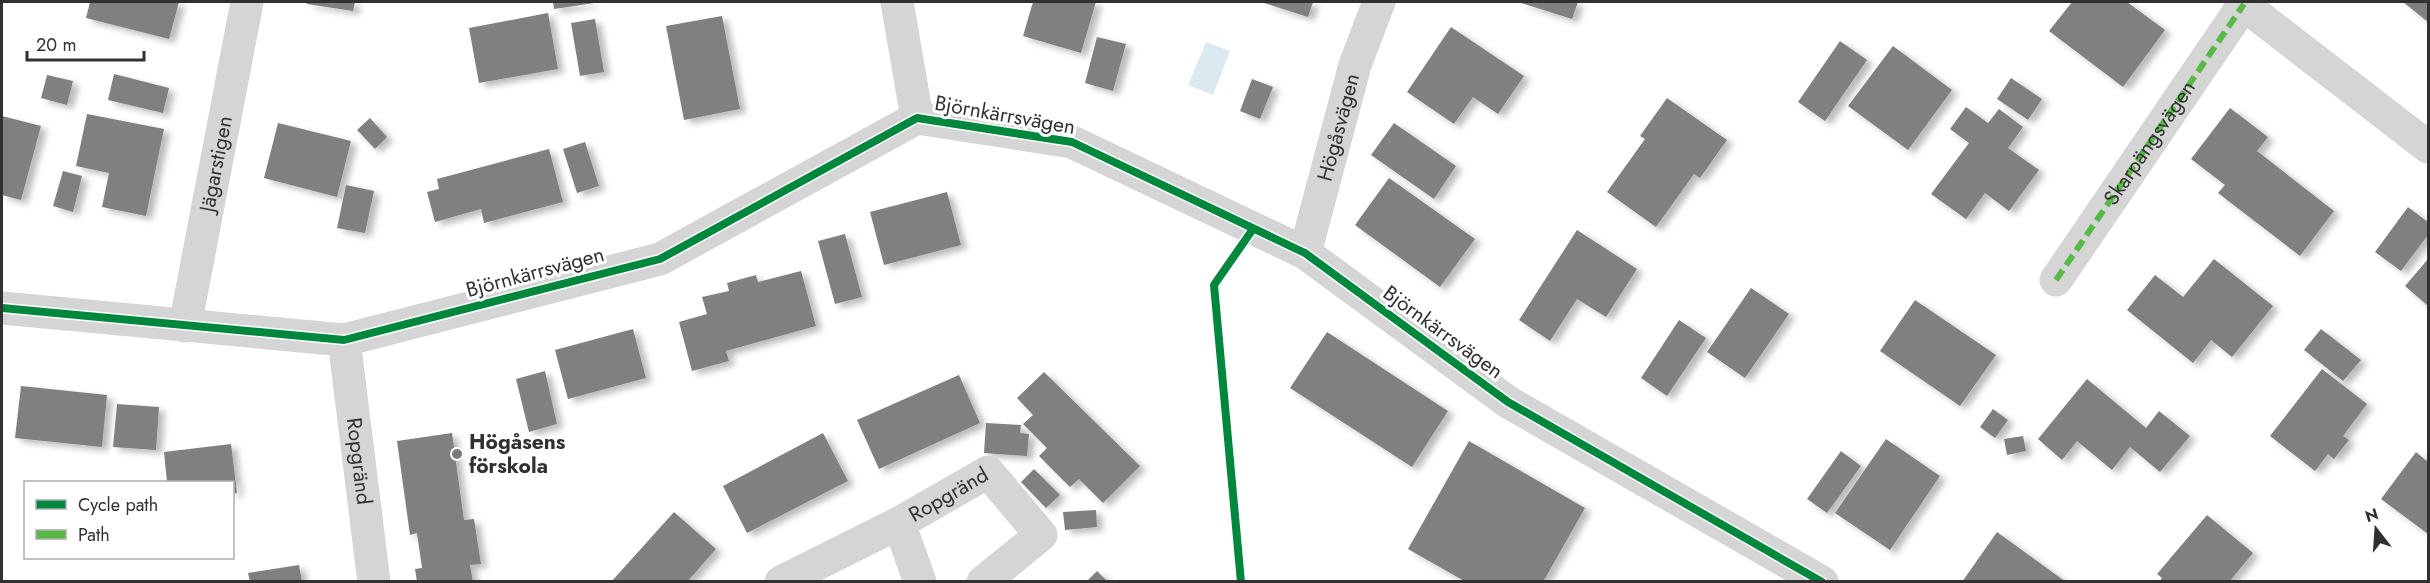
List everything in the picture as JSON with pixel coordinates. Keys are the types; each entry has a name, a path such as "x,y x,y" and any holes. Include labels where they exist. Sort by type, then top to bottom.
{"street":[{"name":"Jägarstigen","path":"185,326 247,2"},
{"path":"897,2 917,118"},
{"name":"Högåsvägen","path":"1305,254 1355,65 1379,2"},
{"name":"Skarpängsvägen","path":"2056,280 2242,3 2428,147"},
{"name":"Björnkärrsvägen","path":"2,308 344,340 660,259 917,118 1072,141 1305,254 1508,402 1822,582"},
{"name":"Ropgränd","path":"344,340 374,582"},
{"name":"Ropgränd","path":"781,582 899,524 988,472 1041,535 983,582"},
{"name":"Ropgränd","path":"899,524 920,582"}],"shaded area":[{"path":"1206,42 1230,51 1213,95 1188,85"}],"building":[{"path":"90,2 179,2 169,39 86,18"},
{"path":"307,2 355,2 353,11 307,4"},
{"path":"553,2 594,2 594,3 554,9"},
{"path":"1033,2 1096,2 1081,53 1023,36"},
{"path":"1261,2 1313,2 1308,17"},
{"path":"1518,2 1578,2 1572,19"},
{"path":"2072,2 2127,2 2165,30 2123,87 2049,31"},
{"path":"2403,2 2428,2 2428,22"},
{"path":"548,13 558,69 479,83 469,28"},
{"path":"722,16 740,109 684,120 666,26"},
{"path":"595,19 604,72 580,76 571,23"},
{"path":"1451,27 1524,76 1498,114 1473,97 1454,124 1407,92"},
{"path":"1097,37 1126,44 1113,91 1085,83"},
{"path":"1840,41 1867,60 1825,121 1798,102"},
{"path":"1893,46 1952,90 1908,150 1848,106"},
{"path":"114,74 169,88 163,113 108,100"},
{"path":"47,75 73,81 67,105 41,98"},
{"path":"2011,78 2042,99 2028,120 1997,99"},
{"path":"1252,79 1273,87 1260,119 1240,111"},
{"path":"1667,98 1727,140 1700,178 1694,174 1656,227 1607,192 1645,139 1640,136"},
{"path":"1966,107 1988,123 1999,109 2023,127 2008,148 2039,170 2009,211 1985,193 1966,219 1931,194 1969,143 1950,129"},
{"path":"2230,108 2268,137 2257,151 2334,211 2300,256 2218,193 2225,185 2191,159"},
{"path":"87,114 164,129 146,216 102,207 109,173 76,166"},
{"path":"2,116 41,126 21,200 2,195"},
{"path":"370,118 387,137 375,149 357,130"},
{"path":"278,123 351,141 337,197 264,178"},
{"path":"1394,123 1456,166 1434,199 1371,155"},
{"path":"585,142 599,186 577,193 563,149"},
{"path":"549,149 563,202 484,223 481,209 435,222 427,192 439,189 437,179"},
{"path":"63,171 82,176 73,212 53,206"},
{"path":"1389,178 1475,239 1440,287 1355,225"},
{"path":"346,185 374,191 365,233 337,228"},
{"path":"947,192 961,245 884,265 870,212"},
{"path":"2408,207 2428,222 2428,235 2401,271 2375,252"},
{"path":"1577,230 1637,269 1606,317 1577,299 1550,341 1519,320"},
{"path":"845,234 862,297 835,304 818,241"},
{"path":"2214,259 2273,306 2232,357 2211,340 2193,363 2127,310 2155,275 2183,297"},
{"path":"2428,259 2428,306 2405,286"},
{"path":"801,271 816,326 726,351 729,361 692,371 679,322 707,314 702,297 729,291 727,283 756,275 758,282"},
{"path":"1751,288 1789,314 1745,378 1707,352"},
{"path":"1915,300 1996,355 1960,406 1880,351"},
{"path":"1679,320 1706,338 1667,396 1641,378"},
{"path":"633,329 646,378 568,399 555,350"},
{"path":"2321,329 2361,360 2343,381 2304,350"},
{"path":"1327,332 1448,411 1412,467 1290,388"},
{"path":"2322,369 2367,404 2343,436 2349,440 2334,459 2328,454 2315,471 2270,436"},
{"path":"545,371 557,424 529,432 516,379"},
{"path":"1044,372 1140,466 1103,503 1079,479 1070,487 1039,456 1047,448 1023,424 1033,415 1017,398"},
{"path":"959,375 980,423 879,469 857,420"},
{"path":"2087,379 2146,428 2159,411 2190,436 2160,472 2130,447 2112,470 2077,441 2062,460 2038,439"},
{"path":"21,386 107,395 102,447 15,438"},
{"path":"117,404 159,407 156,450 113,447"},
{"path":"1993,409 2008,420 1995,438 1980,427"},
{"path":"986,423 1021,425 1020,433 1029,434 1027,456 984,453"},
{"path":"452,433 464,520 474,519 481,564 470,565 473,582 417,582 415,569 422,568 417,533 410,535 397,441"},
{"path":"823,433 848,481 747,533 723,486"},
{"path":"2023,436 2026,451 2007,455 2004,439"},
{"path":"1886,439 1940,476 1890,550 1835,513"},
{"path":"1469,441 1585,508 1543,582 1466,582 1408,549"},
{"path":"231,444 237,493 234,494 234,481 167,481 164,452"},
{"path":"1841,451 1861,466 1827,513 1807,499"},
{"path":"2416,452 2428,462 2428,534 2381,499"},
{"path":"1034,469 1060,495 1046,508 1021,482"},
{"path":"1096,510 1097,527 1065,530 1063,512"},
{"path":"674,512 716,549 687,582 611,582"},
{"path":"2207,515 2253,553 2229,582 2159,582 2162,578 2157,574"},
{"path":"1997,532 2066,582 1962,582"},
{"path":"299,565 302,582 250,582 248,573"},
{"path":"1097,571 1108,582 1086,582"}],"marked path":[{"path":"2056,280 2244,4"}],"cycle path":[{"path":"2,308 344,340 660,259 917,118 1072,142 1305,253 1508,402 1822,582"},
{"path":"1241,582 1214,285 1253,229"}],"place":[{"name":"Högåsens förskola","path":"457,454"}]}
